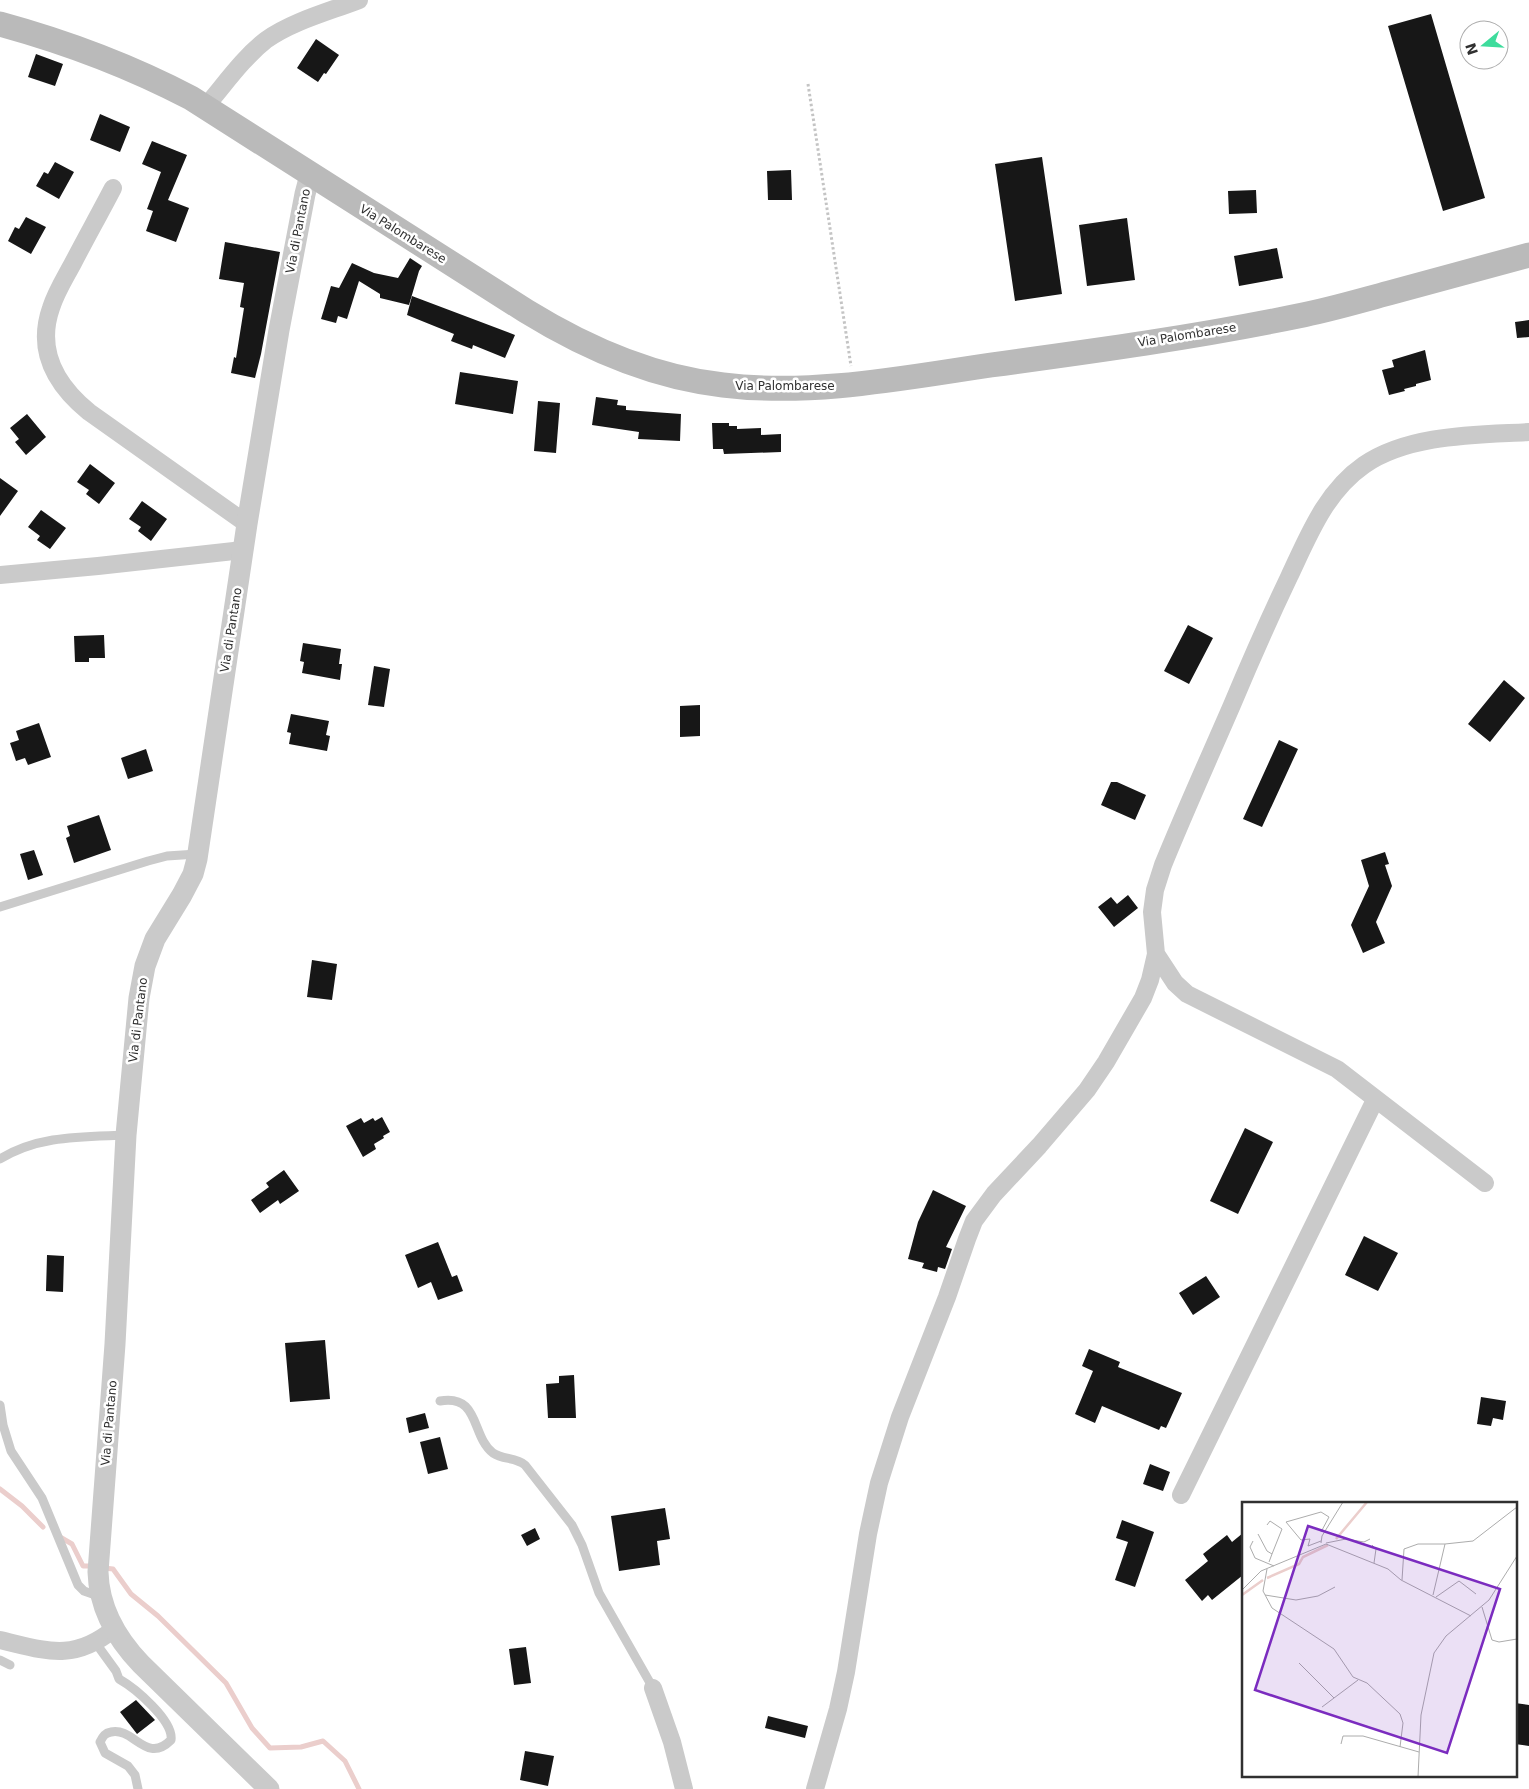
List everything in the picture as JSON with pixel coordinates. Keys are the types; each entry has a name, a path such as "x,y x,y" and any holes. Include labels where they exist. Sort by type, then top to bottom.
{"main road":[{"name":"Via Palombarese","path":"0,24 61,42 103,58 158,81 206,106 310,175 551,326 590,346 635,364 672,375 722,385 781,388 854,384 1080,353 1299,316 1529,255"}],"street":[{"path":"206,106 250,55 267,40 298,23 359,0"},
{"name":"Via di Pantano","path":"269,1789 137,1660 123,1643 114,1629 101,1597 98,1578 98,1550 114,1352 126,1135 139,998 145,966 155,939 191,878 198,854 247,524 279,330 310,175"},
{"path":"113,188 51,307 46,335 48,356 53,369 59,382 68,393 89,412 247,524"},
{"path":"815,1789 846,1672 869,1528 879,1483 898,1424 944,1305 971,1228 994,1194 1066,1115 1099,1072 1143,998 1150,980 1156,954 1152,912 1155,890 1163,865 1273,612 1316,521 1332,495 1345,481 1364,465 1397,449 1448,438 1529,432"},
{"path":"0,575 243,550"},
{"path":"1156,954 1174,983 1187,994 1329,1064 1484,1183"},
{"path":"1180,1495 1375,1100"},
{"path":"0,1640 65,1652 95,1642 114,1629"},
{"path":"653,1688 672,1742 684,1789"}],"lane":[{"path":"0,907 148,861 168,856 198,854"},
{"path":"0,1159 24,1146 48,1140 126,1135"},
{"path":"440,1401 454,1400 463,1404 472,1414 490,1450 499,1456 517,1460 525,1465 564,1514 579,1538 599,1593 653,1688"},
{"path":"0,1405 4,1432 11,1451 45,1503 78,1585 84,1592 101,1597"},
{"path":"95,1642 116,1671 119,1679 131,1686 165,1720 170,1729 171,1740 164,1747 154,1749 143,1746 125,1733 118,1731 109,1732 103,1736 100,1742 105,1753 128,1766 135,1775 138,1789"},
{"path":"0,1660 10,1665"}],"path":[{"path":"808,84 854,384"}],"building":[{"path":"1431,14 1485,198 1443,211 1388,26"},
{"path":"316,39 339,55 318,82 297,68"},
{"path":"36,54 63,64 55,86 28,77"},
{"path":"100,114 130,127 120,152 90,140"},
{"path":"152,141 187,155 168,200 189,208 176,242 146,231 153,211 147,209 161,172 142,164"},
{"path":"1042,157 1062,294 1015,301 995,164"},
{"path":"55,162 74,172 59,199 36,186 44,172 48,174"},
{"path":"791,170 792,200 768,200 767,171"},
{"path":"1256,190 1257,213 1229,214 1228,191"},
{"path":"26,217 46,227 31,254 8,241 15,227 19,229"},
{"path":"1127,218 1135,280 1087,286 1079,225"},
{"path":"225,242 280,252 255,378 231,373 234,357 236,358 244,308 240,307 244,283 219,279"},
{"path":"1277,248 1283,278 1239,286 1234,256"},
{"path":"410,258 422,266 409,305 380,298 380,294 359,281 347,319 338,316 336,323 321,319 331,286 339,288 352,263 374,273 398,278"},
{"path":"412,296 515,335 505,358 473,345 472,349 451,341 454,334 407,315"},
{"path":"1529,320 1529,337 1517,338 1515,322"},
{"path":"1425,350 1431,380 1404,389 1405,391 1389,395 1382,370 1394,367 1392,360"},
{"path":"460,372 518,381 513,414 455,404"},
{"path":"596,397 618,400 617,405 626,406 626,410 681,414 680,441 638,439 639,432 592,425"},
{"path":"538,401 560,403 556,453 534,451"},
{"path":"27,414 46,437 26,455 15,442 19,439 10,428"},
{"path":"712,423 729,423 729,426 737,426 737,429 761,428 761,435 781,434 781,452 724,454 723,449 713,449"},
{"path":"90,464 115,483 99,504 86,494 89,490 77,482"},
{"path":"0,478 18,491 0,516"},
{"path":"142,501 167,519 151,541 138,531 141,527 129,519"},
{"path":"41,510 66,528 50,549 37,540 40,536 28,527"},
{"path":"1188,625 1213,638 1189,684 1164,671"},
{"path":"104,635 105,658 89,658 89,662 75,662 74,636"},
{"path":"303,643 341,649 339,664 342,664 340,680 302,673 304,662 300,661"},
{"path":"374,666 390,669 384,707 368,705"},
{"path":"1504,680 1525,698 1490,742 1468,724"},
{"path":"700,705 700,736 680,737 680,706"},
{"path":"291,714 329,721 326,735 330,736 327,751 289,744 291,733 287,732"},
{"path":"39,723 51,757 28,765 25,758 16,761 10,743 19,740 16,731"},
{"path":"1279,740 1298,749 1262,827 1243,819"},
{"path":"146,749 153,771 128,779 121,758"},
{"path":"1111,782 1117,782 1146,795 1135,820 1101,805"},
{"path":"99,815 111,850 74,863 66,838 70,836 67,826"},
{"path":"34,850 43,875 28,880 20,854"},
{"path":"1385,852 1389,864 1385,865 1392,886 1376,922 1385,943 1363,953 1351,925 1369,886 1361,860"},
{"path":"1128,895 1138,908 1114,927 1098,907 1111,897 1117,904"},
{"path":"312,960 337,964 332,1000 307,997"},
{"path":"382,1117 390,1132 374,1144 376,1149 363,1157 346,1126 361,1118 364,1123 373,1118 375,1121"},
{"path":"1245,1128 1273,1142 1238,1214 1210,1201"},
{"path":"284,1170 299,1191 280,1204 278,1200 260,1213 251,1200 269,1187 266,1183"},
{"path":"933,1190 966,1206 946,1247 952,1249 945,1269 938,1267 937,1272 922,1268 924,1263 908,1259 918,1222"},
{"path":"1364,1236 1398,1253 1378,1291 1345,1275"},
{"path":"438,1242 452,1277 457,1275 463,1291 438,1300 431,1282 418,1288 405,1255"},
{"path":"47,1255 64,1256 63,1292 46,1291"},
{"path":"1206,1276 1220,1297 1193,1315 1179,1293"},
{"path":"325,1340 330,1399 290,1402 285,1343"},
{"path":"1089,1349 1120,1362 1118,1367 1182,1393 1166,1428 1161,1426 1159,1430 1102,1406 1095,1423 1075,1414 1093,1371 1082,1366"},
{"path":"574,1375 576,1418 548,1418 546,1384 559,1383 559,1376"},
{"path":"1481,1397 1506,1401 1503,1420 1493,1418 1491,1426 1477,1424"},
{"path":"425,1413 429,1428 409,1433 406,1418"},
{"path":"440,1437 448,1469 428,1474 420,1442"},
{"path":"1150,1464 1170,1472 1163,1491 1143,1484"},
{"path":"665,1508 670,1539 657,1541 660,1565 619,1571 611,1516"},
{"path":"1122,1520 1154,1532 1135,1587 1115,1580 1128,1542 1116,1538"},
{"path":"535,1528 540,1539 527,1546 521,1535"},
{"path":"1242,1534 1242,1576 1212,1600 1208,1595 1202,1601 1185,1580 1208,1561 1203,1554 1227,1535 1232,1542"},
{"path":"526,1647 531,1683 514,1685 509,1649"},
{"path":"136,1700 155,1720 137,1734 120,1712"},
{"path":"1516,1703 1529,1705 1529,1746 1516,1744"},
{"path":"768,1716 808,1726 805,1738 765,1728"},
{"path":"525,1751 554,1756 548,1786 520,1780"}],"waterway":[{"path":"0,1489 22,1506 43,1527"},
{"path":"60,1537 72,1544 83,1566 91,1566"},
{"path":"104,1568 113,1569 131,1594 158,1616 226,1683 252,1728 270,1748 301,1747 323,1741 345,1761 359,1789"}]}
